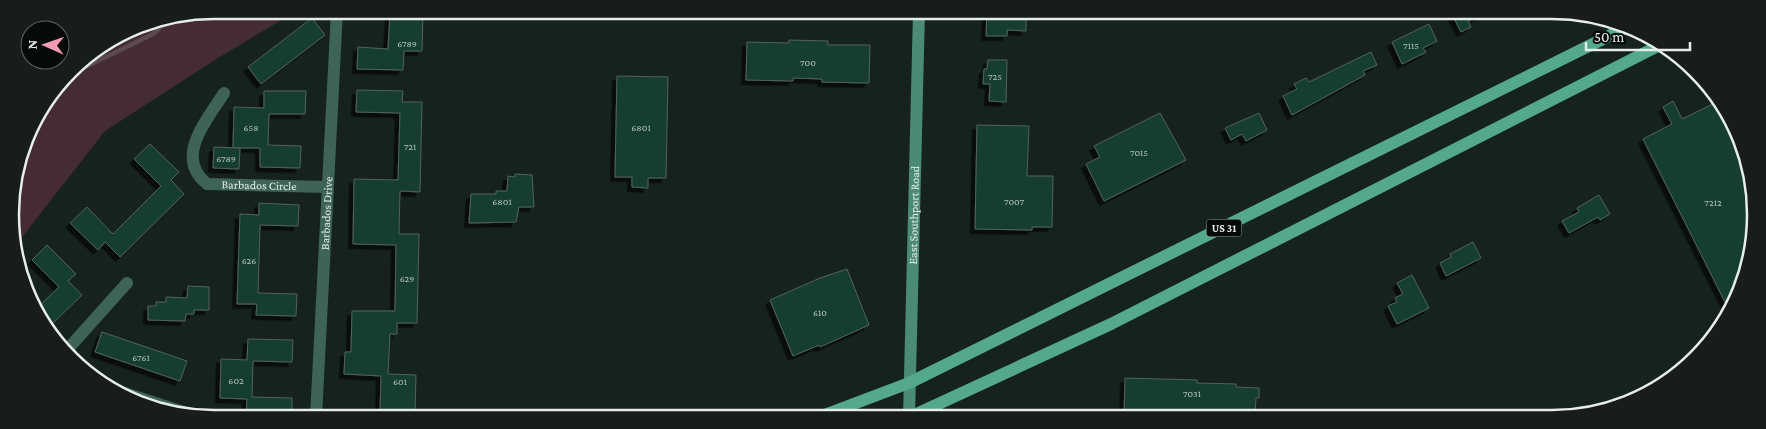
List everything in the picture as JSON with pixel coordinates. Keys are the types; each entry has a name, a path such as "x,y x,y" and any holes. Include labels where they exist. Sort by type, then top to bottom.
{"main road":[{"name":"East Southport Road","path":"909,410 919,19"},
{"name":"US 31","path":"838,410 909,383 1619,31"},
{"name":"US 31","path":"924,410 1111,324 1654,48"}],"street":[{"name":"Barbados Drive","path":"316,410 337,19"},
{"name":"Barbados Circle","path":"224,93 192,147 195,169 200,178 207,184 327,187"},
{"path":"70,347 127,283"}],"shaded area":[{"path":"202,19 283,19 218,58 105,131 20,240 20,189 29,152 39,128 59,95 85,67 128,39 164,25"}],"building":[{"path":"311,19 313,19 325,35 261,84 248,67"},
{"path":"390,19 423,19 422,51 404,51 403,70 357,69 358,47 388,49"},
{"path":"987,19 1026,19 1026,31 1007,30 1007,36 986,36"},
{"path":"1454,19 1472,19 1468,21 1471,27 1461,32"},
{"path":"1429,24 1437,41 1423,48 1426,52 1402,64 1392,42"},
{"path":"789,40 828,41 828,45 870,45 869,83 822,82 822,79 793,78 793,81 746,80 747,42 789,43"},
{"path":"1371,52 1377,65 1363,71 1365,75 1292,115 1283,96 1297,89 1294,84 1306,78 1309,82"},
{"path":"988,60 1007,60 1006,102 989,101 990,84 983,84 984,69 987,69"},
{"path":"617,76 668,77 666,178 648,178 648,188 632,187 632,177 615,177"},
{"path":"357,90 403,91 402,102 422,102 420,192 400,191 399,234 419,234 417,323 397,323 397,334 390,334 388,374 416,375 415,410 380,410 381,376 344,374 345,352 351,352 352,311 395,311 396,245 353,244 354,179 398,180 400,113 356,112"},
{"path":"264,91 306,91 305,114 269,114 268,145 301,146 300,168 260,167 260,148 233,148 234,107 264,108"},
{"path":"1673,101 1682,119 1713,104 1727,128 1741,164 1747,202 1746,240 1741,265 1726,303 1643,139 1672,124 1663,107"},
{"path":"1160,113 1186,160 1104,201 1086,164 1100,157 1094,146"},
{"path":"1259,113 1267,130 1246,141 1242,134 1231,140 1225,128"},
{"path":"977,125 1029,126 1027,176 1053,176 1052,227 1032,227 1032,230 975,229"},
{"path":"150,144 179,172 171,180 184,194 120,257 105,242 98,250 70,223 87,207 113,234 161,186 134,159"},
{"path":"214,147 240,148 239,169 213,168"},
{"path":"515,174 532,175 534,207 519,207 516,222 469,223 471,194 496,194 496,191 507,191 508,176 515,177"},
{"path":"1599,195 1610,214 1600,220 1598,217 1569,233 1562,221 1579,212 1577,208"},
{"path":"259,203 299,205 298,226 260,225 258,293 297,294 296,316 256,315 257,304 237,304 240,214 259,215"},
{"path":"1473,242 1481,258 1446,276 1440,263 1451,257 1450,254"},
{"path":"47,245 76,274 68,281 82,295 52,324 41,304 59,287 32,260"},
{"path":"847,269 869,325 820,347 819,345 793,356 770,300 820,278"},
{"path":"1412,275 1429,308 1397,324 1388,306 1397,302 1395,298 1403,294 1397,283"},
{"path":"188,286 209,287 209,310 194,310 194,314 186,314 185,321 148,320 148,306 156,306 156,302 166,302 166,297 187,298"},
{"path":"102,332 187,361 180,381 95,352"},
{"path":"248,339 293,340 292,362 253,361 252,397 292,398 292,410 246,410 247,399 220,398 221,359 247,360"},
{"path":"1125,378 1197,380 1197,383 1236,384 1236,387 1259,388 1259,398 1256,398 1255,410 1124,410"}],"waterway":[{"path":"85,67 153,34 162,26"}]}
